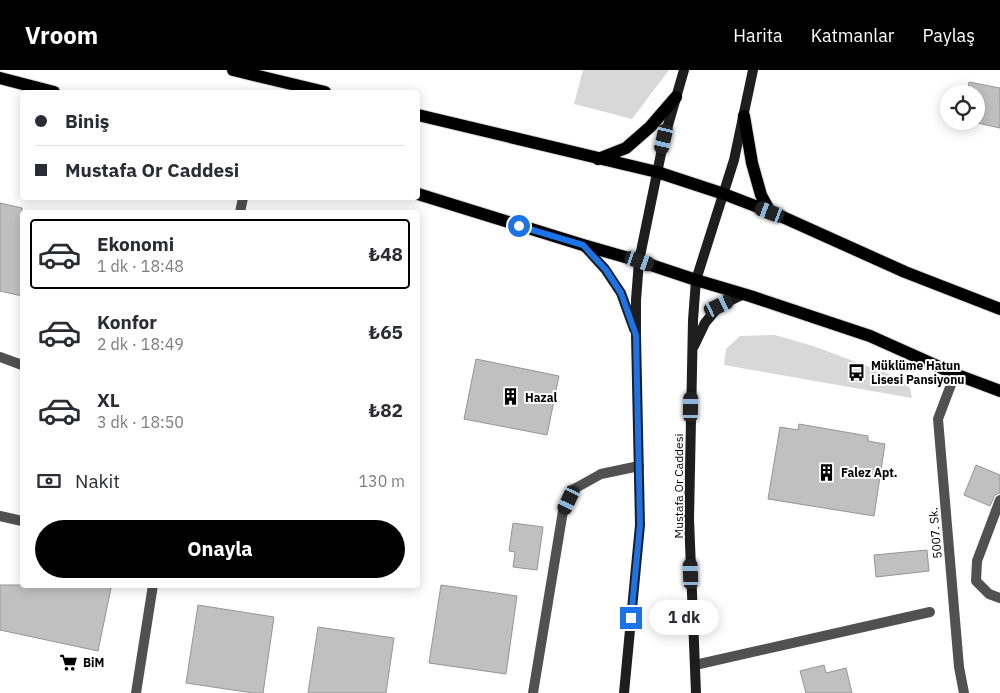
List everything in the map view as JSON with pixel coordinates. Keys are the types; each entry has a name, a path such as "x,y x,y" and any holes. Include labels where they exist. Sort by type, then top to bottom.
{"main road":[{"path":"233,70 317,90"},
{"path":"0,78 46,90"},
{"path":"598,159 626,148 650,127 676,96"},
{"path":"420,115 657,172 724,194 770,212 905,272 1000,309"},
{"path":"744,116 752,163 761,195 770,212"},
{"path":"420,195 640,261 870,336 955,374 1000,391"}],"street":[{"path":"624,693 640,525 636,300 640,261 657,172 664,139 684,70"},
{"name":"Mustafa Or Caddesi","path":"696,693 689,519 692,351 696,280 734,160 753,70"},
{"path":"583,245 606,270 621,293 636,335"},
{"path":"692,351 705,323 719,306 744,294"},
{"path":"0,357 20,364"},
{"name":"5007. Sk.","path":"955,374 938,419 959,667 964,693"},
{"path":"533,693 563,511 574,489 601,474 639,466"},
{"path":"1000,500 977,561 976,581 989,594 1000,598"},
{"path":"0,516 20,521"},
{"path":"136,693 153,588"},
{"path":"695,665 930,612"}],"shaded area":[{"path":"583,70 669,70 632,119 574,104"},
{"path":"775,335 813,346 894,376 910,388 912,398 724,365 726,349 740,336"}],"building":[{"path":"969,82 984,85 968,85"},
{"path":"985,85 1000,88 1000,128 985,125"},
{"path":"0,203 22,208 22,210 20,210 20,296 0,291"},
{"name":"Hazal","path":"476,359 559,376 547,435 464,419"},
{"name":"Falez Apt.","path":"799,424 868,436 868,441 885,444 874,516 768,499 780,427 798,430"},
{"path":"976,465 1000,475 1000,493 995,495 990,506 964,495"},
{"path":"513,523 543,527 537,570 513,567 515,552 509,551"},
{"path":"927,550 929,571 876,577 874,555"},
{"path":"0,585 20,585 20,588 111,588 98,651 0,630"},
{"path":"441,585 517,596 506,674 429,663"},
{"path":"198,605 274,617 263,693 186,683"},
{"path":"318,627 394,638 386,693 308,693"},
{"path":"824,665 826,673 846,668 852,693 806,693 800,671"}],"place":[{"name":"Müklüme Hatun Lisesi Pansiyonu","path":"857,372"},
{"name":"Hazal","path":"511,397"},
{"name":"Falez Apt.","path":"827,472"},
{"name":"BiM","path":"69,662"}],"route":[{"path":"519,226 583,245 606,270 621,293 636,335 640,525 631,618"}]}
